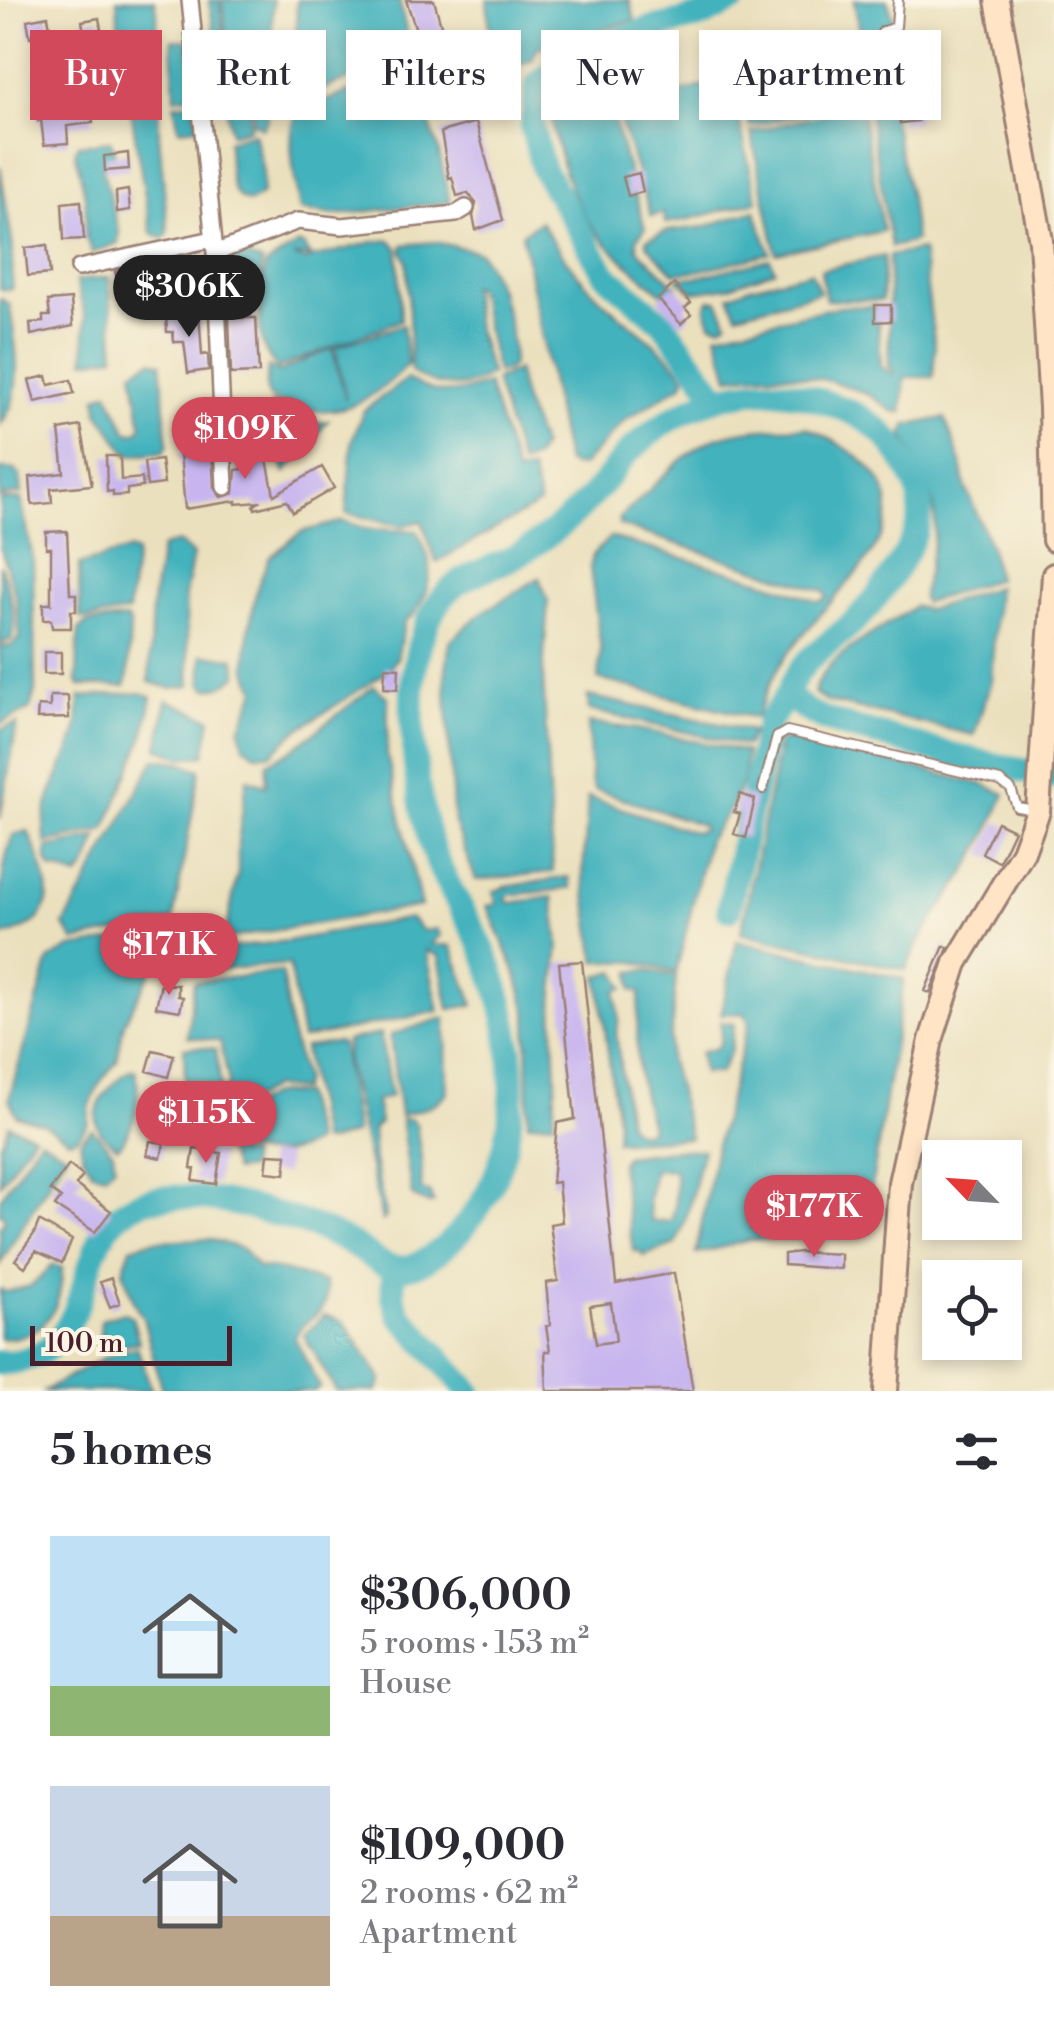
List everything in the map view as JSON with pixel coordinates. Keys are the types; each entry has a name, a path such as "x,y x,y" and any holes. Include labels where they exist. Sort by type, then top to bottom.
{"main road":[{"path":"998,0 1041,241 1054,540"},
{"path":"886,1391 900,1183 931,1040 956,963 1023,852 1039,804 1054,575"}],"street":[{"path":"190,0 214,246 225,487"},
{"path":"79,268 214,246 298,221 342,226 443,216 466,208"}],"lane":[{"path":"888,30 896,27 898,0"},
{"path":"764,789 777,737 787,731 1000,781 1011,789 1017,807 1039,804"}],"water":[{"path":"117,0 154,0 157,30 118,30"},
{"path":"209,0 219,0 223,30 214,30"},
{"path":"222,0 273,0 272,30 226,30"},
{"path":"297,0 399,0 406,30 346,30 346,80 326,88 326,30 296,30"},
{"path":"487,0 629,0 635,20 600,30 541,30 541,47 532,60 521,64 521,30 490,30"},
{"path":"854,0 887,0 896,26 859,30"},
{"path":"172,40 182,41 182,97 175,98"},
{"path":"699,87 699,120 739,120 757,201 665,223 664,213 651,216 620,120 679,120 679,92"},
{"path":"346,93 346,120 428,120 450,202 335,215 300,210 291,146 294,121 326,120 326,101"},
{"path":"182,103 182,120 197,120 198,127 179,129 174,104"},
{"path":"133,120 159,120 168,233 163,239 151,232"},
{"path":"229,120 250,120 250,128 231,134"},
{"path":"253,120 267,120 262,128"},
{"path":"552,120 614,120 645,229 637,238 637,249 677,287 665,296 610,248 584,216 565,174"},
{"path":"748,120 775,120 750,126"},
{"path":"800,120 864,120 883,231 776,253 751,132"},
{"path":"870,120 893,120 910,198 915,241 891,247"},
{"path":"254,133 263,171 262,194 250,202 236,194 233,186 228,141"},
{"path":"110,141 115,149 102,167 119,232 118,243 92,253 86,238 86,200 75,151 78,145"},
{"path":"0,166 13,248 12,289 0,289"},
{"path":"755,210 770,253 674,273 647,245 646,240 667,231 704,227"},
{"path":"540,221 586,283 657,346 685,377 683,384 625,420 582,466 566,462 522,234"},
{"path":"390,240 398,248 401,320 278,368 264,347 261,334 261,291 266,265 298,244 310,256 293,256 304,260"},
{"path":"435,242 480,252 500,292 511,334 513,364 506,371 497,372 478,294 471,286 476,329 491,374 471,384 451,386 411,372 403,245"},
{"path":"922,250 935,348 933,377 905,377 902,412 852,388 817,378 765,374 729,377 717,334 837,307 877,306 881,367 893,374 889,367 889,256"},
{"path":"234,251 262,262 260,281 231,283 223,265 226,255"},
{"path":"884,256 882,300 826,300 821,270"},
{"path":"770,259 775,270 728,287 692,292 677,278 698,277"},
{"path":"811,272 820,292 737,314 729,296 750,287"},
{"path":"109,277 115,356 85,361 85,316 76,281"},
{"path":"0,298 9,304 17,367 13,398 0,425"},
{"path":"709,300 718,301 728,322 721,326 711,324 706,308"},
{"path":"403,325 408,364 361,401 327,411 289,406 269,397 268,367 280,372 332,348 346,400 335,347"},
{"path":"152,360 161,363 168,445 163,452 128,455 98,412 97,397 108,392 127,432 136,433 142,427 133,371"},
{"path":"517,370 524,402 542,446 535,458 520,464 495,380"},
{"path":"407,379 446,392 488,384 516,473 531,470 540,504 436,562 422,521 402,526 346,513 352,440 364,410"},
{"path":"272,403 312,417 275,422"},
{"path":"945,418 965,486 990,546 997,579 924,603 935,514 926,480 903,435 907,425"},
{"path":"328,421 285,473 276,432"},
{"path":"806,427 856,455 881,483 888,512 879,540 860,569 778,669 756,718 598,679 601,650 590,568 593,555 610,537 769,583 819,602 827,598 824,591 619,525 619,518 705,443 740,432"},
{"path":"0,469 15,470 20,476 22,493 0,497"},
{"path":"21,499 33,559 35,691 30,709 0,724 0,646 11,646 20,638 16,597 0,546 0,500"},
{"path":"343,521 368,529 417,531 429,562 424,595 405,621 397,658 388,671 296,731 271,754 256,754 244,746 240,729 256,690 246,667 257,588 269,558 301,532"},
{"path":"180,543 193,555 185,595 190,686 170,688 149,682 152,604 161,548"},
{"path":"129,550 136,553 128,612 80,618 79,565"},
{"path":"0,564 14,622 11,640 0,643"},
{"path":"539,578 548,600 543,673 553,872 476,880 454,823 445,676 450,641 480,614"},
{"path":"997,587 991,681 974,735 826,701 814,693 820,679 842,654 914,606 927,610"},
{"path":"126,619 130,623 125,686 80,686 79,630 86,623"},
{"path":"202,655 234,658 238,675 222,686 207,689 202,683"},
{"path":"374,686 388,698 387,755 421,906 224,939 238,874 238,842 247,779 266,785 267,763 292,750"},
{"path":"141,693 152,697 144,736 105,830 46,843 44,827 49,798 77,729 80,697"},
{"path":"588,696 753,731 746,746 589,710"},
{"path":"167,700 211,719 204,755 184,758 158,748"},
{"path":"588,723 638,729 746,752 743,780 730,809 708,840 676,973 635,962 596,961 583,874 588,797 693,832 703,830 702,825 594,789"},
{"path":"17,724 0,819 0,730"},
{"path":"787,737 982,784 1005,794 978,851 923,936 906,970 741,933 780,741"},
{"path":"155,759 180,762 200,770 173,920 74,941 64,925"},
{"path":"28,831 47,883 45,909 22,929 0,937 5,860 13,835"},
{"path":"98,837 87,866 78,877 52,870 47,848"},
{"path":"569,877 571,888 508,895 506,899 510,903 553,897 559,944 553,1003 553,1122 528,1123 527,1011 516,973 487,906 497,904 493,892 505,887"},
{"path":"410,918 423,931 437,929 440,935 431,944 451,946 474,1005 449,1009 439,956 426,950 439,1011 302,1039 289,964 204,971 206,951 287,941"},
{"path":"154,934 159,939 149,976 124,1023 117,1061 101,1081 90,1105 88,1124 78,1137 69,1140 42,1123 17,1116 9,1099 49,960 71,948"},
{"path":"737,941 904,979 864,1235 750,1240 696,1254 716,1146 749,1023 744,1013 721,1014"},
{"path":"645,970 676,976 669,1057 690,1138 616,1141 617,1120 598,976 616,971 624,988 616,991 616,1032 628,1124 636,1132 647,1132 651,1126 638,1060 640,992 632,990 631,972"},
{"path":"282,972 290,1030 304,1079 301,1090 274,1087 237,1108 223,1092 229,1083 220,1041 187,1037 194,982"},
{"path":"443,1018 447,1092 432,1105 400,1115 390,1035"},
{"path":"721,1022 734,1024 731,1050 720,1073 703,1073 700,1053 717,1048"},
{"path":"380,1034 391,1096 376,1101 380,1123 372,1129 374,1161 386,1217 382,1221 347,1063 346,1041"},
{"path":"338,1042 342,1045 356,1133 327,1142 321,1141 304,1048"},
{"path":"184,1048 216,1049 221,1088 203,1101 202,1121 186,1109"},
{"path":"130,1070 136,1071 136,1112 118,1147 106,1138 96,1118 103,1097"},
{"path":"278,1093 303,1094 315,1142 277,1154 238,1147 236,1115"},
{"path":"218,1095 234,1112 229,1129 235,1152 249,1155 249,1169 234,1171 228,1154 205,1132 209,1103"},
{"path":"401,1118 416,1124 422,1163 421,1190 429,1192 434,1203 412,1196"},
{"path":"9,1125 34,1135 0,1184 0,1146"},
{"path":"92,1129 113,1152 115,1166 105,1175 93,1172 83,1156 80,1141"},
{"path":"40,1139 66,1154 0,1264 0,1227 6,1219 0,1212 0,1198"},
{"path":"703,1150 675,1244 643,1256 633,1251 620,1164 625,1156","holes":["654,1169 675,1170 671,1221 651,1221 648,1202"]},
{"path":"211,1239 243,1249 258,1268 325,1282 327,1294 322,1309 295,1338 320,1387 314,1391 162,1391 143,1317 123,1271 131,1247 151,1241"},
{"path":"53,1265 62,1268 61,1283 48,1319 28,1333 0,1339 0,1289 6,1292 31,1286"},
{"path":"123,1312 132,1317 139,1342 99,1349 101,1320"},
{"path":"324,1315 344,1322 382,1380 377,1391 336,1391 304,1335"},
{"path":"137,1347 152,1391 44,1391 107,1356"}],"building":[{"path":"406,0 434,0 445,30 416,30"},
{"path":"48,16 50,30 30,30 30,37 27,20"},
{"path":"99,18 101,29 84,30 82,21"},
{"path":"41,120 93,120 67,126 68,143 44,145"},
{"path":"476,122 503,220 476,230 476,203 468,193 457,196 452,177 449,178 441,132"},
{"path":"128,153 129,169 105,171 104,156"},
{"path":"639,173 643,192 628,196 623,177"},
{"path":"128,190 130,210 117,212 116,192"},
{"path":"81,201 84,239 64,240 62,203"},
{"path":"47,245 50,274 28,276 25,248"},
{"path":"181,258 183,268 169,272 170,279 121,292 115,272"},
{"path":"674,284 691,303 685,308 691,315 681,324 658,299"},
{"path":"240,288 242,318 256,318 259,373 231,374 228,289"},
{"path":"71,299 73,326 31,335 30,323 43,322 43,316 50,316 48,301"},
{"path":"875,305 891,305 891,321 875,322"},
{"path":"199,313 202,355 208,354 209,370 188,373 184,342 174,342 173,332 167,332 166,316"},
{"path":"47,376 49,385 71,380 74,393 35,402 29,380"},
{"path":"256,410 259,432 234,435 233,413"},
{"path":"81,426 92,485 51,489 52,503 32,505 30,477 64,473 59,430"},
{"path":"196,442 197,448 212,446 214,487 221,497 234,493 236,470 250,468 246,455 265,449 274,495 322,467 334,488 293,512 287,501 255,509 259,502 236,501 185,509 180,453 185,452 184,444"},
{"path":"106,456 120,456 121,480 142,478 143,487 127,489 127,495 113,496 113,491 107,492"},
{"path":"161,460 164,484 147,486 144,462"},
{"path":"67,531 70,594 76,594 76,611 71,611 71,628 52,628 51,620 43,620 43,604 51,604 51,548 46,548 46,532"},
{"path":"44,652 61,652 61,674 44,674"},
{"path":"385,667 399,668 398,689 384,688"},
{"path":"50,696 68,696 69,718 37,719 38,706 50,707"},
{"path":"740,794 755,799 746,838 734,834 740,814 734,812"},
{"path":"997,822 1014,830 999,862 982,853"},
{"path":"944,946 948,948 930,993 925,991"},
{"path":"582,961 616,1284 674,1273 693,1391 547,1391 545,1351 550,1351 546,1326 550,1325 546,1283 558,1281 550,1224 562,1222 558,1182 552,1183 557,1123 575,1119 559,963","holes":["611,1303 616,1341 596,1344 590,1306"]},
{"path":"161,984 178,985 178,996 183,997 180,1011 156,1007"},
{"path":"153,1050 174,1055 168,1077 147,1071"},
{"path":"175,1117 188,1118 185,1144 172,1143"},
{"path":"150,1141 164,1143 161,1158 147,1155"},
{"path":"194,1149 221,1153 216,1184 193,1181"},
{"path":"268,1154 287,1155 285,1174 266,1172"},
{"path":"69,1165 83,1176 76,1185 111,1211 95,1232 55,1206 61,1198 50,1190"},
{"path":"39,1221 72,1240 62,1263 36,1251 25,1267 15,1260"},
{"path":"784,1254 841,1254 841,1269 784,1265"},
{"path":"111,1278 120,1303 110,1307 100,1282"}],"waterway":[{"path":"717,396 663,323 605,274 543,169 532,127 538,84 570,58 649,29 701,17 735,0"},
{"path":"0,1363 36,1355 60,1337 75,1312 107,1228 128,1208 161,1198 205,1199 279,1215 325,1231 384,1264 399,1268 428,1259 467,1223 487,1194 500,1162 509,1127 511,1056 497,986 485,954 444,877 427,828 412,719 420,643 432,614 451,589 525,551 558,528 631,450 671,420 693,408 740,393 788,392 847,410 885,436 906,464 916,486 920,501 916,531 878,595 857,619 808,661 788,694 810,712 837,724 973,760 1054,776"},
{"path":"729,909 768,723 788,694"},
{"path":"393,1268 393,1296 399,1314 469,1391"}]}
